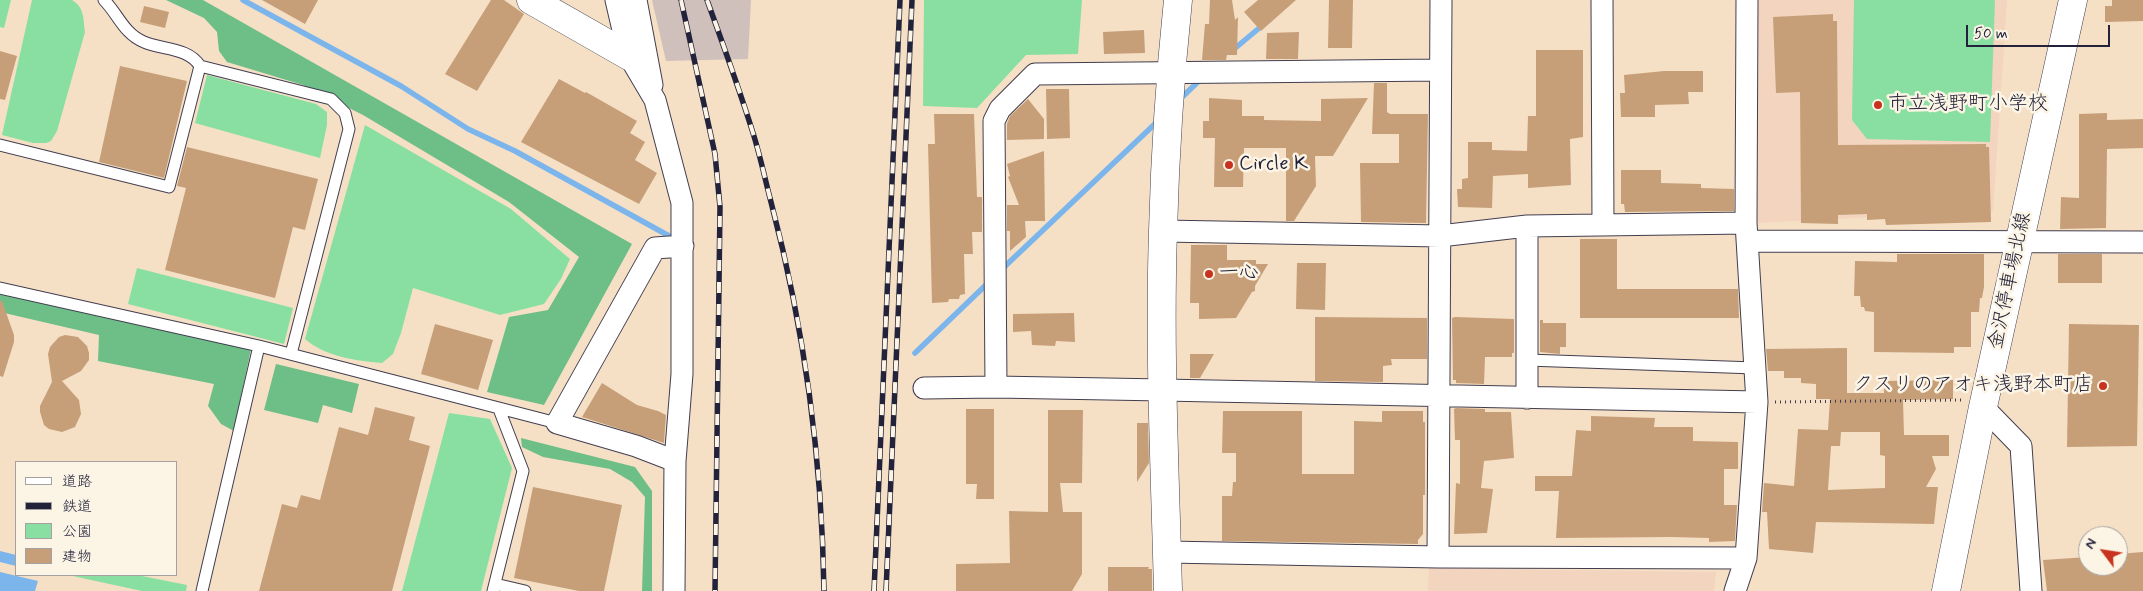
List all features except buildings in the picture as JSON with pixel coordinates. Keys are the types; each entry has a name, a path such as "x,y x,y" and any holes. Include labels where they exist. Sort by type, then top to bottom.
{"street":[{"path":"531,0 629,56"},
{"path":"616,0 629,56 655,100"},
{"path":"636,0 655,100 682,204 682,374 675,461 674,591"},
{"path":"1168,591 1163,390 1163,231 1171,72 1178,0"},
{"path":"1438,557 1441,0"},
{"path":"1602,0 1603,225"},
{"path":"1735,591 1746,558 1757,402 1747,232 1747,0"},
{"name":"金沢停車場北線","path":"1946,591 1984,407 2073,0"},
{"path":"996,387 994,121 1000,109 1035,74 1440,70"},
{"path":"1163,231 1440,236 1527,226 1603,225 2020,242 2143,242"},
{"path":"1527,226 1527,398"},
{"path":"675,461 636,446 557,424 655,248 682,246"},
{"path":"924,388 996,387 1757,402"},
{"path":"1984,407 2021,446 2031,591"},
{"path":"1167,552 1438,557 1746,558"}],"lane":[{"path":"104,0 131,35 144,42 188,54 200,66 331,99 345,114 349,129 291,354"},
{"path":"0,145 169,187 200,66"},
{"path":"0,288 259,346 557,424"},
{"path":"202,591 259,346"},
{"path":"1527,360 1755,368"},
{"path":"499,409 523,471 494,588 525,591"}],"path":[{"path":"1757,402 1961,400 1984,407"}],"shaded area":[{"path":"652,0 751,0 748,59 666,61"},
{"name":"市立浅野町小学校","path":"1755,0 2007,0 1993,211 1757,223"},
{"path":"1429,568 1716,572 1714,591 1428,591"}],"green space":[{"path":"0,0 11,0 4,28 0,27"},
{"path":"32,0 72,0 81,10 85,32 57,131 51,141 46,143 33,143 2,135"},
{"path":"166,0 203,0 632,244 544,405 487,392 509,317 548,310 579,257 509,202 363,115 303,85 227,62 219,51 217,32 204,18"},
{"path":"924,0 1082,0 1078,54 1026,55 977,108 923,106"},
{"path":"1854,0 1995,0 1990,142 1867,139 1852,120"},
{"path":"207,75 316,104 327,112 327,125 320,158 195,123"},
{"path":"365,125 511,209 570,259 561,279 544,304 500,315 413,288 401,333 393,354 382,363 362,361 331,354 321,350 305,339"},
{"path":"137,268 293,308 284,344 128,304"},
{"path":"0,294 251,349 234,431 221,424 208,406 214,384 98,361 99,335 0,312"},
{"path":"276,364 359,384 352,413 323,405 318,423 264,410"},
{"path":"449,413 490,419 512,468 481,591 402,591"},
{"path":"521,438 635,467 652,491 652,591 642,591 645,497 632,482 610,469 543,457 522,447"},
{"path":"73,576 142,576 187,585 186,591 142,591"}],"water":[{"path":"0,551 15,555 15,566 0,562"},
{"path":"0,572 38,581 35,591 0,591"}],"waterway":[{"path":"243,0 401,86 468,129 515,151 671,237"},
{"path":"1233,50 1264,24"},
{"path":"1178,101 1202,78"},
{"path":"1001,270 1159,120"},
{"path":"915,353 989,282"}],"railway":[{"path":"681,0 715,154 720,207 715,591"},
{"path":"707,0 756,141 793,298 810,395 820,492 824,591"},
{"path":"874,591 900,0"},
{"path":"886,591 912,0"}],"place":[{"name":"市立浅野町小学校","path":"1878,105"},
{"name":"Circle K","path":"1229,165"},
{"name":"一心","path":"1209,274"},
{"name":"クスリのアオキ浅野本町店","path":"2103,386"}]}
